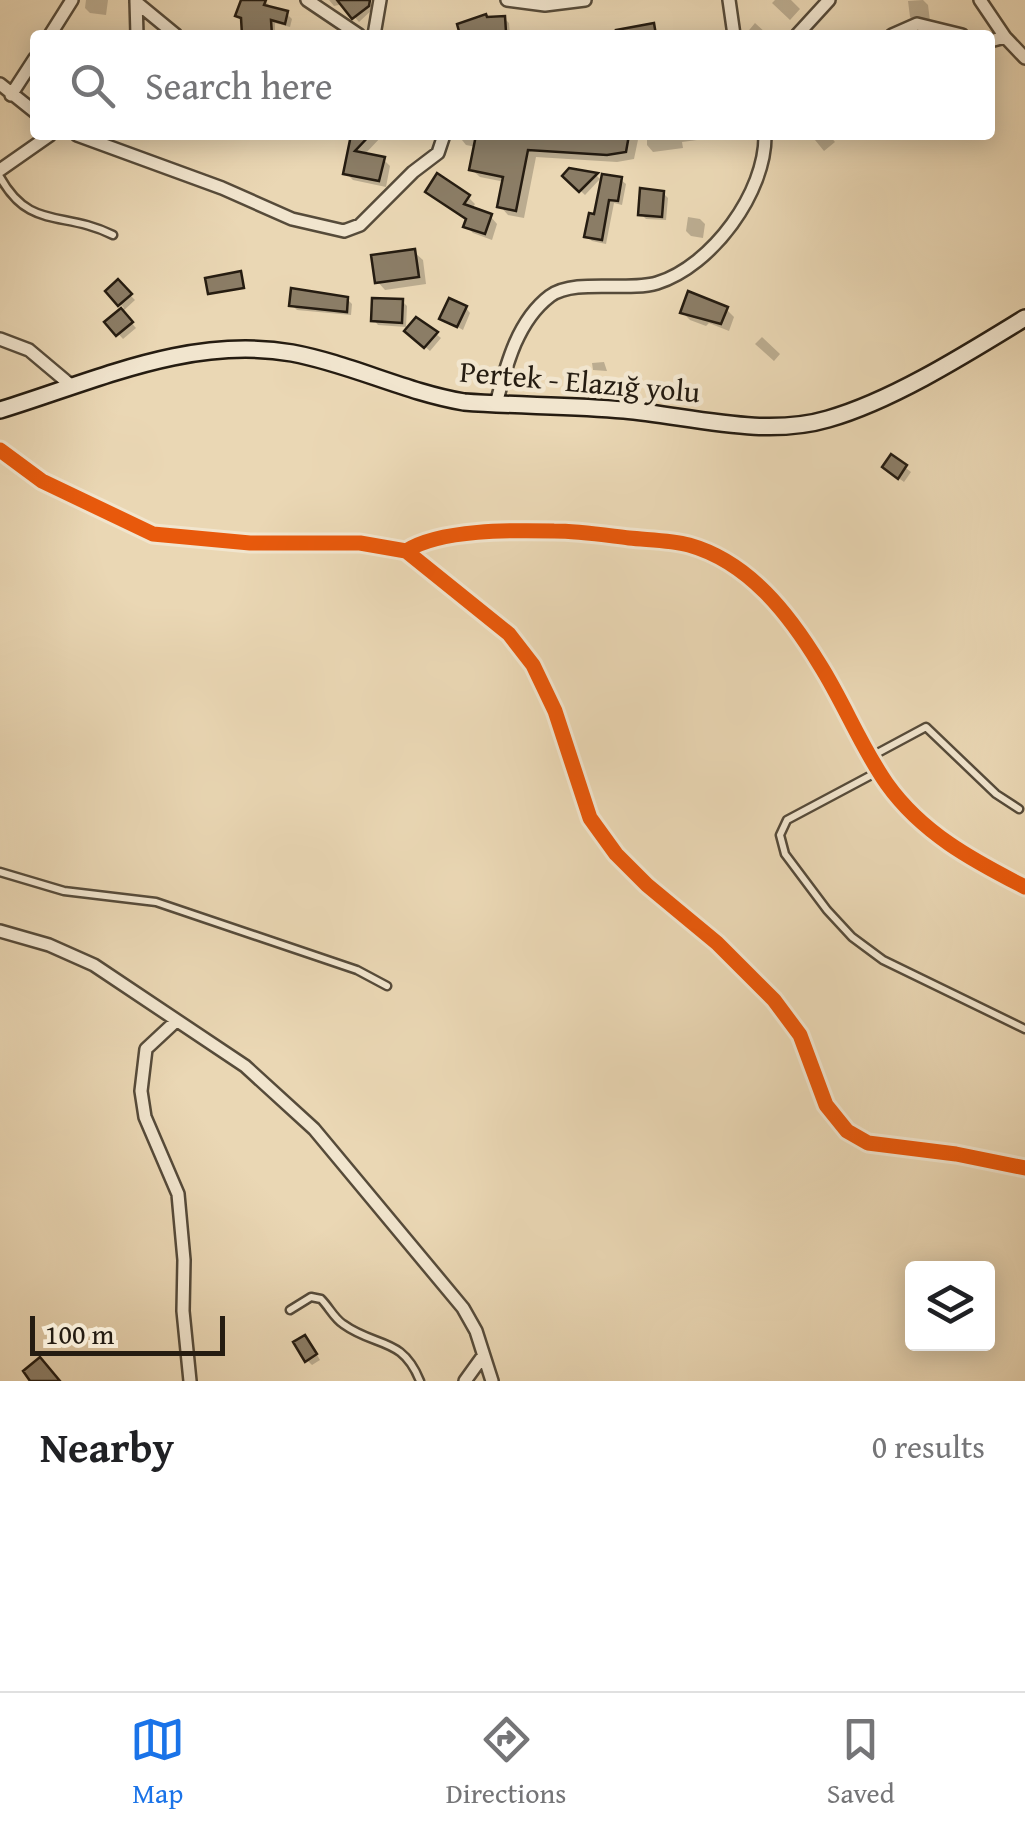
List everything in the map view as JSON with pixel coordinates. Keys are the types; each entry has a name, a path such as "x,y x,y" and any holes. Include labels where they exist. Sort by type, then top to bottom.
{"main road":[{"name":"Pertek - Elazığ yolu","path":"0,410 190,352 259,349 324,361 438,397 770,426 799,425 828,420 873,401 1025,318"}],"street":[{"path":"53,30 72,0"},
{"path":"307,0 352,30"},
{"path":"375,30 380,0"},
{"path":"507,0 545,5 585,0"},
{"path":"729,0 733,30"},
{"path":"802,30 829,0"},
{"path":"980,0 1025,58"},
{"path":"136,1 137,30"},
{"path":"136,1 170,30"},
{"path":"900,30 926,24 946,30"},
{"path":"995,40 1005,37"},
{"path":"11,95 30,66"},
{"path":"0,84 30,108"},
{"path":"0,174 44,140"},
{"path":"100,140 292,219 344,231 360,225 438,153 442,140"},
{"path":"496,404 510,353 534,312 553,293 657,283 688,265 733,224 755,185 763,162 765,140"},
{"path":"0,338 29,350 73,387"},
{"path":"0,450 42,481 152,534 250,543 360,543 406,551 509,634 533,665 555,712 577,786 599,830 647,885 718,943 774,1000 800,1035 826,1105 847,1130 868,1143 1025,1168"},
{"path":"406,551 430,540 521,530 569,531 688,544 706,552 742,572 784,612 820,664 880,771 910,810 949,846 1025,887"},
{"path":"0,931 74,955 245,1066 314,1129 463,1308 476,1331 492,1381"},
{"path":"176,1022 146,1049 141,1091 144,1117 178,1194 190,1381"},
{"path":"465,1381 483,1356"}],"lane":[{"path":"0,174 11,197 24,210 79,221 113,235"},
{"path":"872,756 926,727 996,794 1019,808"},
{"path":"880,771 787,820 780,836 785,854 839,924 866,948 1025,1030"},
{"path":"0,872 64,890 156,902 341,964 387,986"},
{"path":"290,1310 311,1297 321,1298 345,1326 402,1350 420,1381"}],"building":[{"path":"241,0 266,0 264,5 288,11 285,24 271,20 272,30 242,30 241,18 235,16"},
{"path":"337,0 370,0 369,6 352,19"},
{"path":"486,14 505,16 506,30 459,30 457,24"},
{"path":"654,23 655,30 616,30"},
{"path":"350,140 365,140 355,151 385,157 379,181 343,174"},
{"path":"475,140 628,140 626,152 607,155 528,150 516,211 497,207 503,177 469,170"},
{"path":"569,168 598,173 579,192 562,176"},
{"path":"437,173 470,195 464,204 492,214 485,234 463,227 466,219 425,192"},
{"path":"602,174 622,177 618,201 609,200 602,240 584,237 589,213 594,214"},
{"path":"640,188 664,191 662,217 638,215"},
{"path":"415,249 419,277 375,283 371,255"},
{"path":"241,271 244,288 208,294 205,278"},
{"path":"118,279 132,294 118,306 105,291"},
{"path":"291,288 348,297 347,312 289,306"},
{"path":"688,291 728,307 721,324 680,313"},
{"path":"372,298 403,299 402,323 371,321"},
{"path":"449,298 467,306 457,327 439,319"},
{"path":"121,308 133,322 116,336 104,322"},
{"path":"416,317 438,332 424,348 404,331"},
{"path":"891,454 907,465 898,479 882,467"},
{"path":"305,1335 317,1354 305,1362 293,1342"},
{"path":"40,1357 60,1381 30,1381 23,1371"}],"cycle path":[{"path":"0,450 42,481 153,534 250,543 360,543 406,551 509,634 533,665 555,711 590,818 616,854 647,885 717,943 774,1000 800,1035 826,1105 847,1131 868,1143 1025,1168"},
{"path":"406,551 457,535 537,531 667,541 711,553 749,577 795,627 878,770 916,817 949,844 1025,887"}]}
